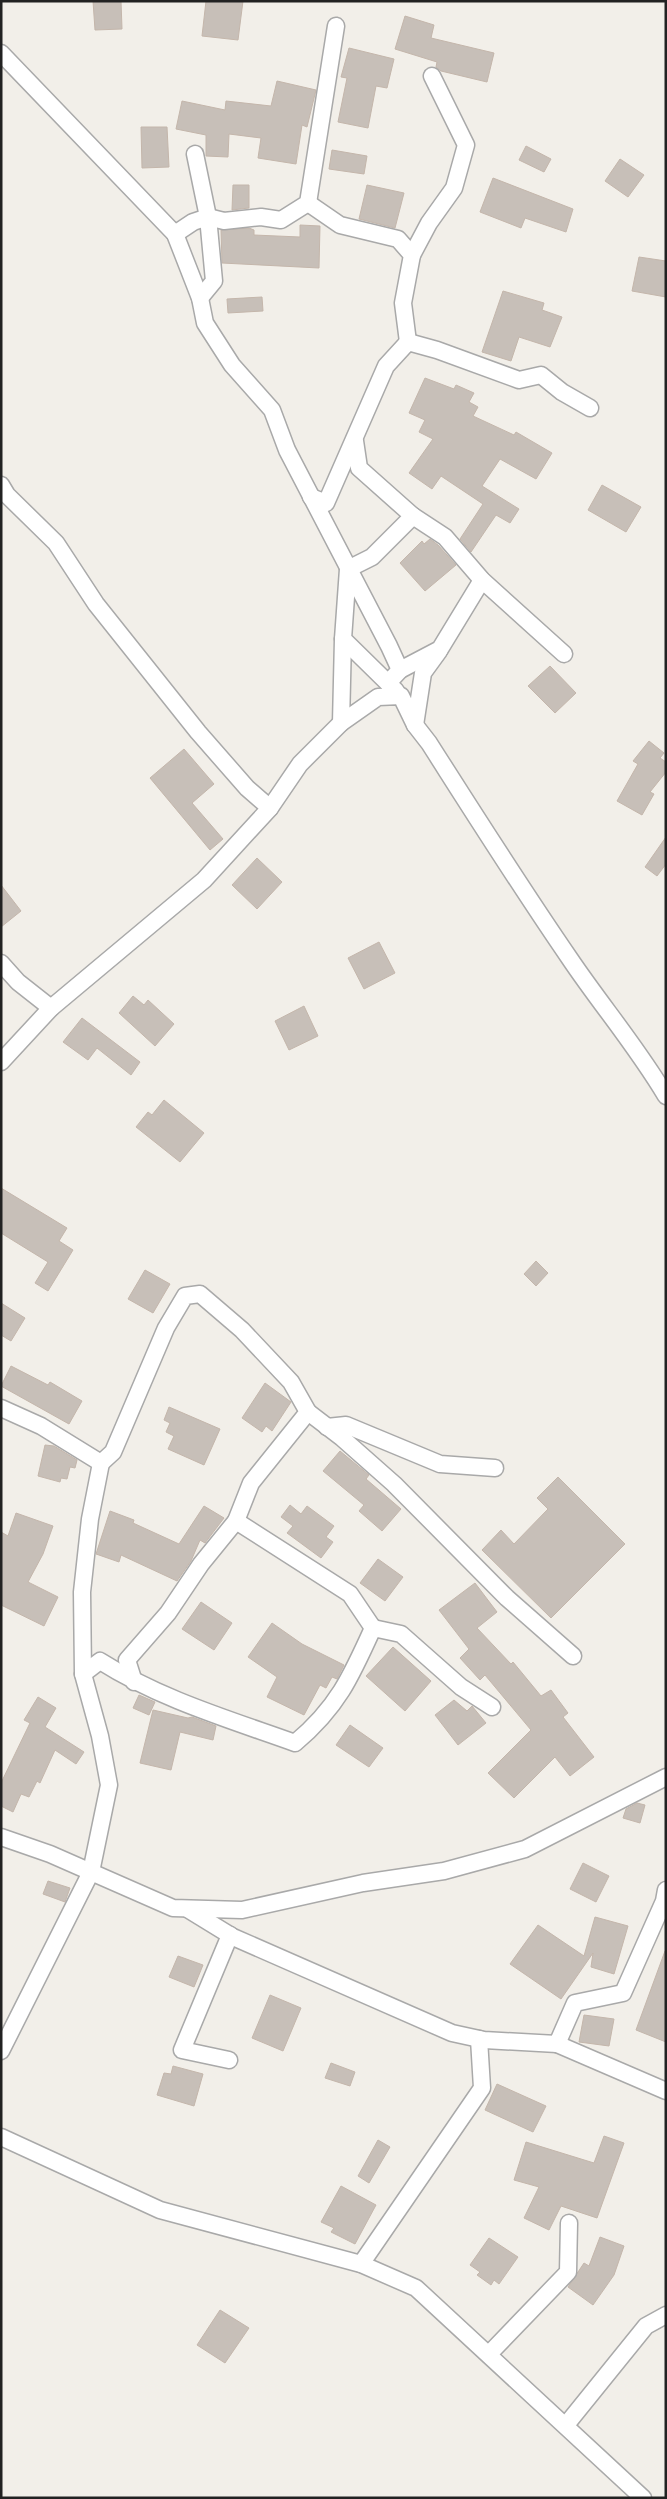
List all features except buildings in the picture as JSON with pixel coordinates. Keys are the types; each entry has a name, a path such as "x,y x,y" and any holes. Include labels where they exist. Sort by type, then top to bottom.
{"street":[{"path":"175,234 193,222 208,216 224,221 261,218 281,220 308,203 336,26"},
{"path":"1,54 175,234 200,298 205,322 232,365 272,410 287,450 400,670"},
{"path":"312,496 326,503 355,441 386,366 408,342 403,302 412,255 430,223 454,188 466,144 432,76"},
{"path":"195,154 208,216 214,281 200,298"},
{"path":"308,203 340,225 398,239 412,255"},
{"path":"408,342 437,350 519,380 542,375 562,392 590,408"},
{"path":"355,441 359,468 413,516 445,537 482,580 564,654"},
{"path":"1,485 7,495 56,543 96,604 198,732 247,788 270,808"},
{"path":"348,568 372,557 413,516"},
{"path":"341,723 343,639 348,568"},
{"path":"415,725 423,672 440,649 482,580"},
{"path":"343,639 401,696 415,725 566,954 644,1058 666,1096"},
{"path":"388,684 400,670 440,649"},
{"path":"1,1062 51,1008 204,880 270,808 300,764 341,723 378,697 401,696"},
{"path":"1,964 18,982 51,1008"},
{"path":"1,2051 90,1872 109,1784 100,1736 83,1674 82,1592 90,1519 101,1463 113,1452 166,1328 185,1296 200,1294 242,1330 291,1382 308,1412 394,1484 507,1598 573,1656"},
{"path":"1,1408 41,1426 101,1463"},
{"path":"134,1682 127,1660 168,1613 201,1564 236,1521 251,1484 308,1412"},
{"path":"327,1427 346,1425 440,1464 495,1468"},
{"path":"236,1521 350,1594 373,1628 401,1634 461,1687 492,1707"},
{"path":"83,1674 100,1661 134,1682 168,1697 295,1743 316,1725 348,1684 373,1628"},
{"path":"1,1837 90,1872 173,1908 189,1910 242,1910 364,1883 444,1871 498,1856 533,1845 666,1777"},
{"path":"557,2044 575,2003 623,1993 664,1900 666,1890"},
{"path":"189,1910 230,1935 452,2033 479,2039 557,2044 666,2092"},
{"path":"229,2060 182,2050 230,1935"},
{"path":"361,2264 482,2088 479,2039"},
{"path":"1,2138 160,2210 361,2264 416,2288 643,2498"},
{"path":"489,2354 568,2272 569,2224"},
{"path":"566,2425 646,2326 666,2315"}]}
